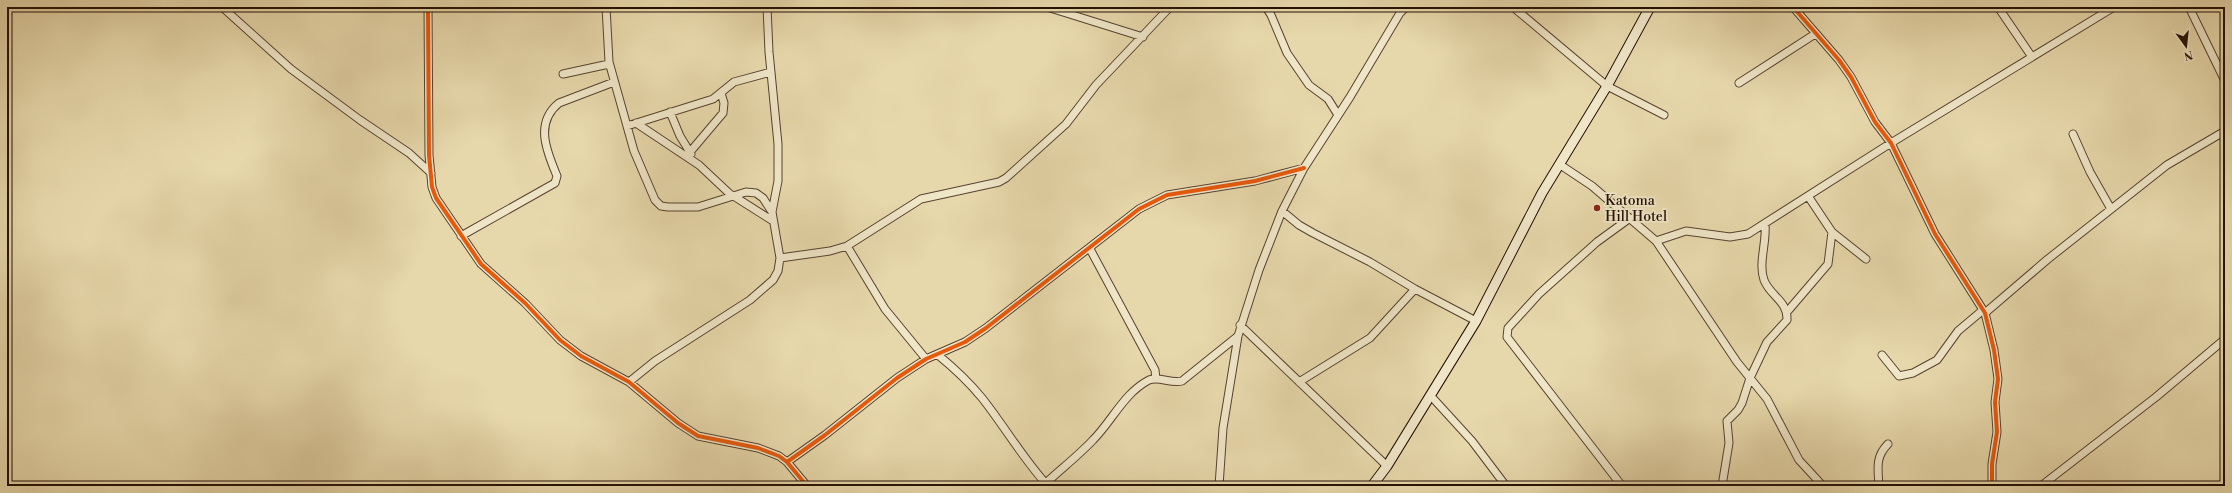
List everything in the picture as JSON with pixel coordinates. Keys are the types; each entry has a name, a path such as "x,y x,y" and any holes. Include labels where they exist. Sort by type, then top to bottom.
{"main road":[{"path":"1372,486 1387,466 1476,320 1558,164 1607,86 1650,7"}],"street":[{"path":"222,7 291,69 360,120 409,152 430,173"},
{"path":"428,7 430,173 436,198 481,264 525,303 560,340 580,356 629,382 678,423 698,436 758,448 779,456 787,462 807,486"},
{"path":"606,7 610,64 614,82 627,126 655,200 662,206 698,207 731,195 746,192 756,193 763,198 772,212"},
{"path":"629,382 655,361 750,300 773,280 778,272 780,258 772,212 778,181 778,144 771,72 767,7"},
{"path":"1047,7 1143,37"},
{"path":"780,258 830,251 848,246 921,199 999,182 1006,178 1066,124 1096,86 1170,7"},
{"path":"1266,7 1271,14 1287,53 1309,85 1328,99 1338,115"},
{"path":"1219,486 1223,428 1240,324 1282,210 1304,168 1400,13 1406,7"},
{"path":"1513,7 1607,86 1664,115"},
{"path":"1793,7 1839,60 1875,122 1891,143 1935,234 1984,312 1994,350 1998,379 1995,402 1997,432 1992,486"},
{"path":"1998,7 2032,56"},
{"path":"1656,241 1686,231 1730,237 1748,234 1891,143 2114,7"},
{"path":"2189,7 2225,81"},
{"path":"1739,83 1815,34"},
{"path":"563,74 610,64"},
{"path":"627,126 713,99 734,82 771,72"},
{"path":"461,236 555,183 557,176 544,140 544,130 551,109 559,103 614,82"},
{"path":"690,152 723,113 724,103 721,93"},
{"path":"670,112 694,162"},
{"path":"636,123 709,172 731,195 773,221"},
{"path":"1882,355 1899,376 1913,373 1937,360 1958,331 1984,312 2111,209 2167,165 2225,131"},
{"path":"2073,134 2090,172 2111,209"},
{"path":"1558,164 1592,186 1656,241 1737,362 1767,399 1799,460 1823,486"},
{"path":"787,462 825,434 875,393 926,359 965,342 986,328 1090,249 1139,209 1167,195 1255,181 1304,168"},
{"path":"1808,196 1832,232 1866,259"},
{"path":"1282,210 1298,225 1313,234 1370,262 1416,289 1476,320"},
{"path":"1622,486 1507,337 1508,328 1538,294 1598,242 1630,218"},
{"path":"1722,486 1729,443 1727,421 1738,410 1750,378 1767,342 1787,320 1786,307 1764,279 1763,262 1766,235 1765,224"},
{"path":"1787,312 1828,264 1832,232"},
{"path":"848,246 885,309 926,359"},
{"path":"1090,249 1154,370 1156,379"},
{"path":"1299,382 1370,338 1416,289"},
{"path":"1240,324 1387,466"},
{"path":"938,355 958,372 980,396 1024,457 1047,485 1093,440 1119,406 1145,383 1156,379 1170,382 1182,381 1238,336"},
{"path":"2042,486 2156,397 2225,339"},
{"path":"1430,395 1472,441 1506,486"},
{"path":"1879,486 1877,465 1882,450 1888,444"}],"cycle path":[{"path":"428,7 429,155 432,187 436,198 481,264 525,303 560,340 581,356 629,382 678,423 698,436 758,448 779,456 787,462 807,486"},
{"path":"1793,7 1839,60 1851,77 1875,122 1891,143 1935,234 1985,313 1994,350 1998,379 1995,402 1997,432 1992,464 1992,486"},
{"path":"787,462 825,435 897,378 926,359 965,342 986,328 1139,209 1167,195 1255,181 1304,168"}],"place":[{"name":"Katoma Hill Hotel","path":"1597,208"}]}
